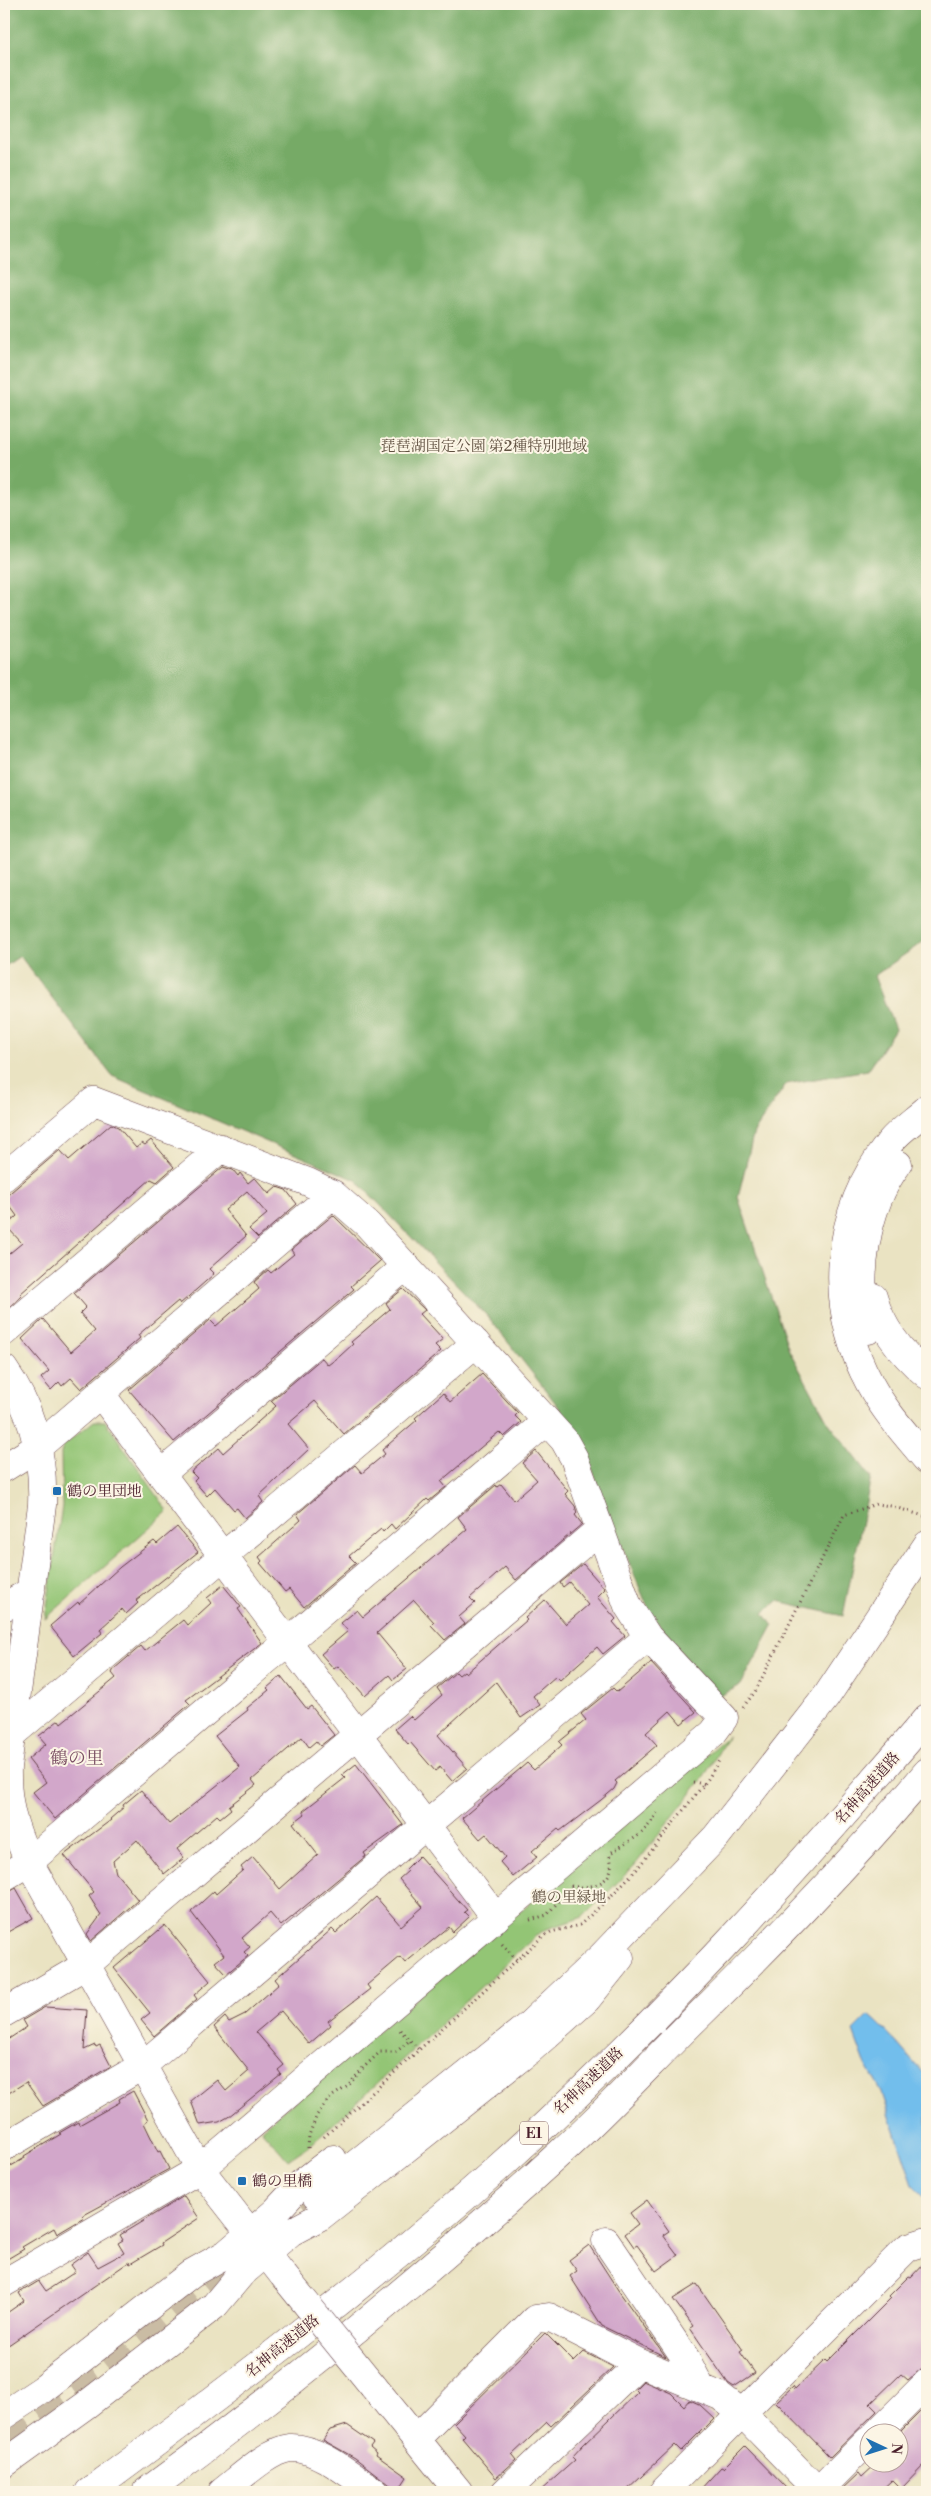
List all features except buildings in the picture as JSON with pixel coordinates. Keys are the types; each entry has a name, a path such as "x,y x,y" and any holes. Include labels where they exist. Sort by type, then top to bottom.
{"main road":[{"path":"4,2283 200,2169 502,1928 713,1733 724,1718 648,1637 628,1606 598,1530 574,1458 564,1440 368,1225 333,1194 308,1182 221,1148 94,1101 5,1172"},
{"path":"927,1110 891,1141 858,1194 844,1243 842,1283 844,1308 853,1346 867,1378 891,1416 927,1460"},
{"path":"927,1132 910,1147 893,1170 870,1220 862,1297 871,1343 879,1363 890,1383 927,1432"},
{"path":"4,1332 221,1148"},
{"path":"4,1468 39,1446 333,1194"},
{"path":"865,1259 876,1307 886,1329 898,1348 927,1375"},
{"path":"161,1474 406,1266"},
{"path":"7,1738 476,1343"},
{"path":"4,1369 24,1401 39,1446 43,1482 42,1505 31,1591 7,1738 9,1807 13,1826 29,1862 200,2169 258,2244 460,2492"},
{"path":"100,1393 502,1928"},
{"path":"4,1877 29,1862 547,1422"},
{"path":"4,2013 86,1965 598,1530"},
{"path":"316,2196 529,2025 602,1956 716,1838 826,1697 927,1546"},
{"path":"4,1607 31,1591"},
{"path":"4,2147 142,2066 648,1637"},
{"name":"名神高速道路","path":"90,2492 229,2389 366,2280 499,2166 709,1963 790,1877 927,1718"},
{"name":"名神高速道路","path":"146,2492 230,2431 391,2303 562,2152 776,1940 890,1817 927,1772"},
{"path":"4,2415 43,2389 192,2272 226,2254 291,2232 321,2216 530,2050 587,1999 640,1930 655,1901"},
{"path":"4,2464 86,2405 215,2305 241,2274 276,2212 302,2183 506,2020 556,1974 602,1956"},
{"path":"606,2241 686,2358 701,2388"},
{"path":"663,2492 908,2246 927,2241"},
{"path":"416,2439 535,2319 549,2317 640,2362 720,2396 742,2412 818,2492 858,2451"},
{"path":"505,2492 640,2362"},
{"path":"886,2424 927,2383"},
{"path":"222,2492 270,2457 289,2448 306,2449 376,2492"},
{"path":"252,2492 263,2479 270,2457"}],"path":[{"path":"755,1692 844,1514 876,1504 891,1506 927,1517"},
{"path":"742,1715 745,1706"},
{"path":"321,2141 542,1936 580,1925 637,1869 704,1784 722,1756"},
{"path":"688,1783 696,1781 704,1784"},
{"path":"603,1856 634,1840 650,1826 659,1810"},
{"path":"571,1886 595,1887 605,1879 610,1870 612,1860 610,1854"},
{"path":"525,1924 547,1915 576,1880"},
{"path":"502,1928 502,1944 517,1960"},
{"path":"314,2147 307,2154 309,2135 317,2116 331,2097 348,2086 380,2052 396,2052 410,2040"}],"green space":[{"name":"琵琶湖国定公園 第2種特別地域","path":"4,4 927,4 927,939 874,976 895,1029 868,1070 786,1084 754,1132 738,1197 789,1350 828,1422 871,1477 843,1616 778,1601 764,1613 773,1626 741,1685 716,1698 651,1615 609,1515 579,1433 489,1318 356,1180 112,1076 20,956 4,967"},
{"path":"94,1421 105,1421 168,1511 45,1619 62,1506 61,1453 63,1446"},
{"name":"鶴の里緑地","path":"728,1736 704,1777 635,1865 583,1917 538,1934 314,2142 288,2160 261,2129"}],"water":[{"path":"869,2015 885,2029 927,2077 927,2199 913,2185 882,2093 864,2061 853,2031"}],"tunnel":[{"path":"4,2438 104,2368 316,2196"}],"place":[{"name":"鶴の里団地","path":"57,1491"},
{"name":"鶴の里橋","path":"242,2181"}],"district":[{"name":"鶴の里","path":"77,1758"}]}
